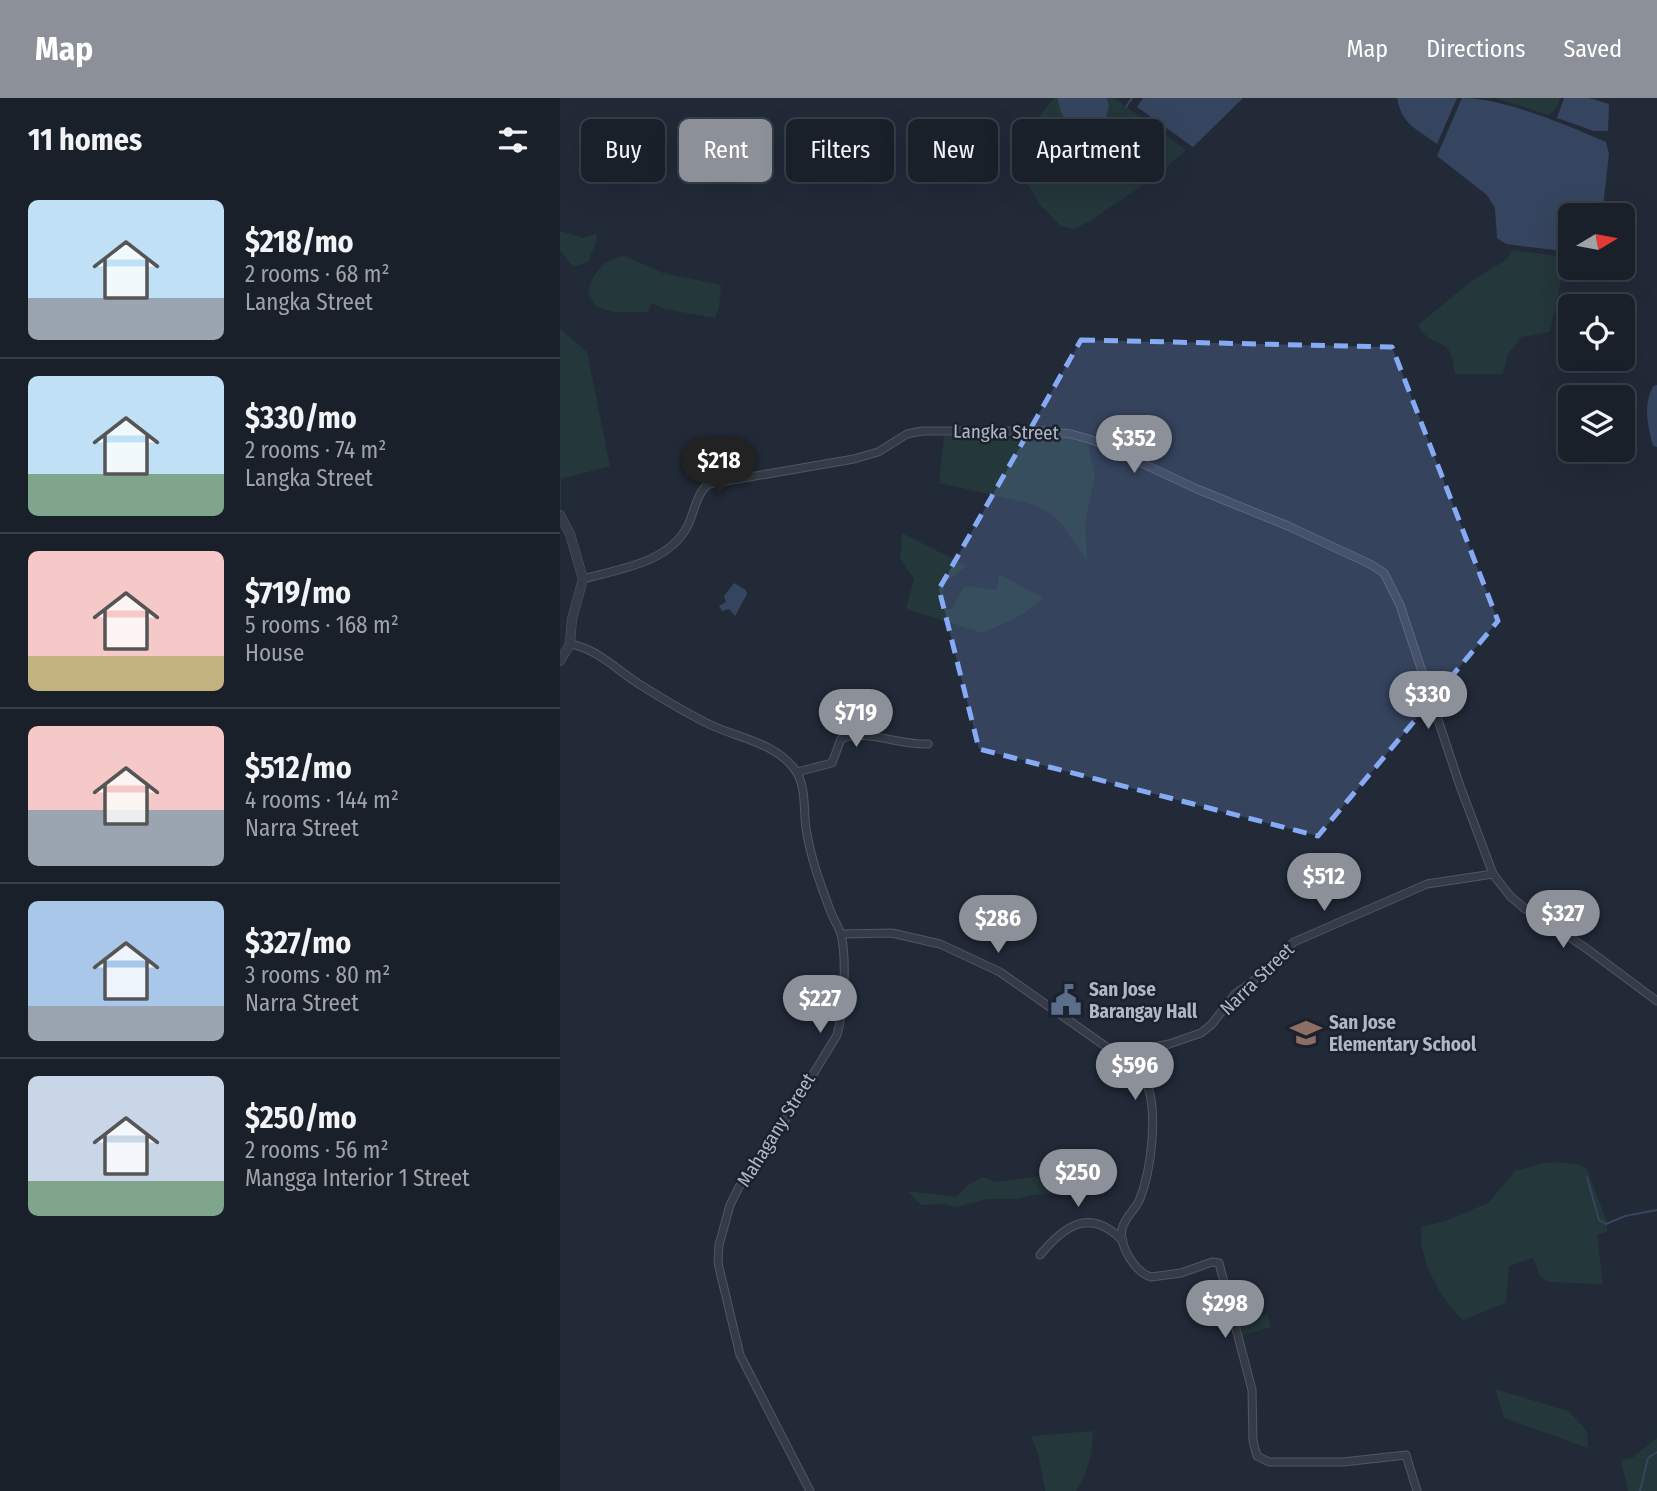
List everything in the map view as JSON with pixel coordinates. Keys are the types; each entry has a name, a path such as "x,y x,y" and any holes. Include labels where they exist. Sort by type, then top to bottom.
{"street":[{"name":"Langka Street","path":"583,579 651,559 668,549 686,529 703,489 709,484 773,474 828,461 854,459 878,452 906,434 922,430 1045,431 1092,440 1196,489 1288,526 1384,573 1400,605 1460,786 1493,874"},
{"path":"560,515 570,534 583,579 572,619 570,644 560,661"},
{"path":"570,644 581,646 598,655 681,709 714,726 763,745 786,760 797,772 832,763 841,738 848,735 928,744"},
{"name":"Mahagany Street","path":"797,772 802,784 806,828 814,866 841,934 842,1005 837,1035 730,1205 719,1245 718,1263 740,1355 810,1491"},
{"path":"1493,874 1510,896 1531,914 1583,946 1657,1001"},
{"name":"Narra Street","path":"1108,1048 1123,1052 1140,1051 1188,1039 1212,1024 1235,994 1251,983 1294,942 1427,884 1493,874"},
{"path":"841,934 902,934 963,953 1017,983 1134,1066 1146,1086 1152,1140 1150,1163 1139,1200 1124,1222 1124,1242 1135,1266 1147,1277 1172,1275 1212,1262 1219,1263 1252,1390 1253,1441 1260,1458 1269,1462 1354,1462 1402,1454 1409,1458 1417,1491"},
{"path":"1134,1066 1140,1051"},
{"path":"1040,1255 1059,1233 1077,1223 1105,1228 1124,1242"}],"highlighted area":[{"path":"1081,340 1392,347 1498,621 1318,836 979,749 939,589"}],"shaded area":[{"path":"1054,98 1057,98 1062,115 1109,105 1107,98 1114,98 1143,119 1037,119"},
{"path":"1495,98 1560,98 1557,107 1549,115"},
{"path":"1164,134 1186,150 1164,170"},
{"path":"1026,182 1148,182 1074,229 1061,226 1041,206"},
{"path":"560,231 583,238 596,234 597,240 588,262 574,267 560,251"},
{"path":"1512,250 1558,256 1558,280 1561,280 1550,332 1522,337 1508,354 1503,374 1455,374 1450,352 1424,333 1418,325 1470,282 1507,259"},
{"path":"625,256 663,273 721,285 719,308 715,318 664,309 652,303 648,312 614,312 596,307 588,292 593,279 606,263"},
{"path":"560,329 587,352 610,466 561,479 561,512 560,511"},
{"path":"944,436 1070,437 1088,444 1095,476 1085,524 1087,560 1060,522 1047,511 1025,502 939,483"},
{"path":"902,533 967,566 944,583 940,607 951,610 965,586 997,590 999,574 1043,598 1023,614 983,633 906,609 914,579 900,559"},
{"path":"1557,1162 1587,1169 1607,1222 1607,1232 1597,1234 1603,1284 1548,1282 1540,1276 1533,1258 1509,1266 1506,1303 1463,1320 1446,1301 1432,1278 1423,1252 1421,1227 1445,1221 1488,1203 1515,1171"},
{"path":"1057,1174 1052,1194 1017,1199 988,1199 956,1207 944,1204 921,1205 907,1191 956,1197 969,1184 983,1177 995,1182"},
{"path":"1267,1314 1271,1327 1243,1335 1240,1322"},
{"path":"1495,1389 1568,1411 1587,1431 1588,1448 1504,1418"},
{"path":"1093,1431 1089,1462 1076,1491 1045,1491 1038,1453 1031,1436"},
{"path":"1657,1438 1657,1491 1628,1491 1621,1460 1632,1458"}],"water":[{"path":"1057,98 1107,98 1109,105 1106,119 1066,119 1062,115"},
{"path":"1143,98 1243,98 1193,147 1164,126 1164,119 1154,119 1137,107"},
{"path":"1397,98 1457,98 1437,144 1407,120"},
{"path":"1462,98 1515,107 1606,142 1609,154 1603,203 1558,203 1558,250 1506,244 1497,238 1495,208 1487,195 1437,156"},
{"path":"1564,98 1589,98 1609,104 1608,131 1594,131 1557,118"},
{"path":"734,583 746,590 747,594 735,616 729,609 722,611 719,606 726,602 724,596"}],"waterway":[{"path":"1126,107 1132,98"},
{"path":"1657,390 1652,409 1657,442"},
{"path":"1587,1177 1599,1220 1606,1224 1625,1216 1657,1210"},
{"path":"1640,1491 1648,1458 1657,1452"}],"place":[{"name":"San Jose Barangay Hall","path":"1066,1000"},
{"name":"San Jose Elementary School","path":"1306,1033"}]}
